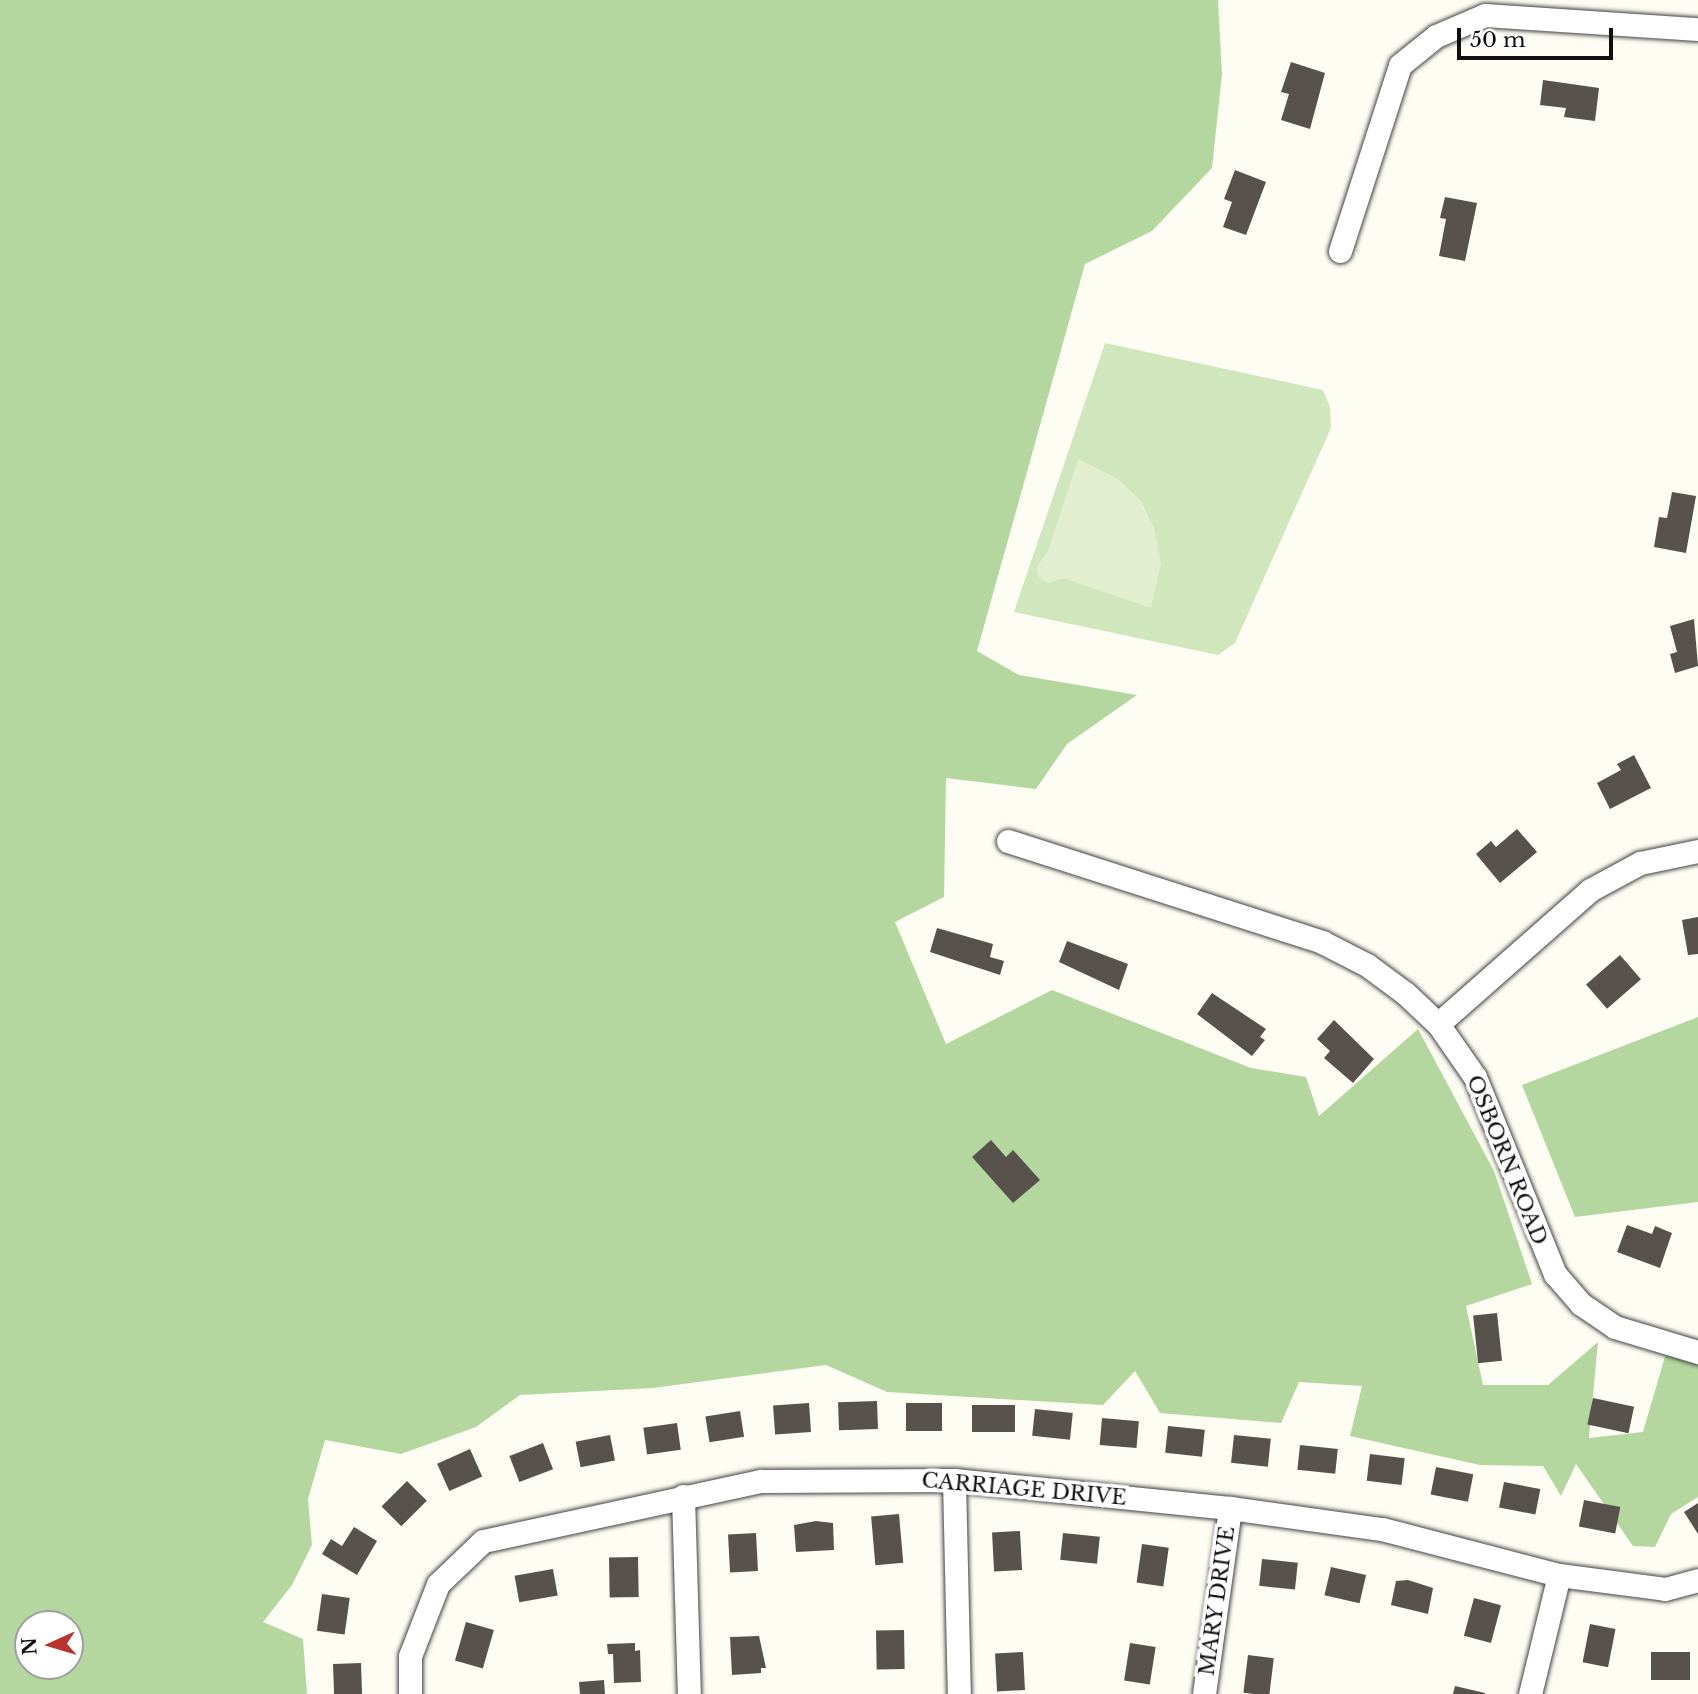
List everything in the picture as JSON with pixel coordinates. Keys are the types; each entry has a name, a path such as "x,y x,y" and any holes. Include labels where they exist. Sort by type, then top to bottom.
{"street":[{"path":"1340,251 1400,65 1436,36 1485,15 1698,29"},
{"name":"OSBORN ROAD","path":"1008,841 1322,942 1367,965 1438,1024 1475,1077 1555,1274 1581,1304 1615,1326 1698,1352"},
{"path":"1438,1024 1590,890 1640,863 1698,852"},
{"path":"954,1480 959,1694"},
{"name":"CARRIAGE DRIVE","path":"410,1694 410,1656 438,1584 483,1541 761,1481 954,1480 1230,1508 1382,1529 1559,1576 1665,1589 1698,1580"},
{"path":"683,1496 689,1694"},
{"name":"MARY DRIVE","path":"1204,1694 1230,1508"},
{"path":"1530,1694 1559,1576"}],"green space":[{"path":"0,0 1218,0 1222,74 1212,168 1152,231 1085,264 977,651 1019,675 1137,695 1067,744 1036,789 946,778 944,897 895,922 946,1044 1052,990 1251,1068 1306,1077 1319,1116 1418,1029 1494,1171 1532,1284 1466,1306 1483,1385 1548,1385 1598,1342 1589,1438 1643,1432 1666,1353 1698,1364 1698,1497 1671,1514 1655,1547 1633,1546 1576,1464 1561,1496 1543,1466 1480,1465 1350,1436 1362,1386 1299,1382 1281,1423 1160,1413 1135,1371 1103,1405 887,1392 826,1365 653,1388 520,1395 476,1427 401,1454 325,1440 308,1499 312,1545 292,1585 263,1622 303,1639 307,1694 0,1694"},
{"path":"1105,343 1323,390 1330,407 1331,428 1235,643 1218,655 1014,612"},
{"path":"1078,459 1118,479 1141,501 1154,528 1161,563 1151,608 1063,578 1048,583 1039,578 1036,568 1048,551"},
{"path":"1698,1017 1698,1202 1575,1217 1522,1085"}],"building":[{"path":"1291,62 1325,73 1310,129 1281,120 1289,94 1281,92"},
{"path":"1543,80 1599,88 1595,121 1564,117 1566,108 1540,105"},
{"path":"1235,170 1266,182 1246,235 1223,227 1232,202 1224,199"},
{"path":"1445,197 1477,203 1465,261 1439,256 1446,219 1440,218"},
{"path":"1672,492 1696,496 1686,553 1654,547 1659,517 1667,518"},
{"path":"1694,619 1698,666 1675,673 1670,654 1677,652 1670,626"},
{"path":"1634,755 1651,788 1610,809 1597,783 1621,770 1617,764"},
{"path":"1517,829 1537,852 1500,883 1476,854 1491,841 1496,847"},
{"path":"1698,917 1698,954 1688,955 1682,920"},
{"path":"937,928 993,944 990,957 1004,961 1000,975 930,952"},
{"path":"1067,941 1128,964 1119,990 1059,962"},
{"path":"1620,955 1641,979 1607,1009 1586,985"},
{"path":"1212,993 1266,1029 1260,1037 1265,1040 1252,1056 1197,1014"},
{"path":"1334,1020 1374,1059 1353,1083 1324,1058 1330,1051 1317,1039"},
{"path":"991,1140 1006,1157 1013,1150 1040,1180 1013,1203 972,1157"},
{"path":"1627,1225 1652,1234 1655,1226 1672,1233 1660,1268 1617,1252"},
{"path":"1497,1313 1502,1361 1478,1363 1473,1316"},
{"path":"1593,1398 1634,1407 1628,1433 1587,1424"},
{"path":"877,1401 878,1429 839,1430 838,1402"},
{"path":"809,1403 811,1432 775,1434 773,1406"},
{"path":"906,1403 942,1403 942,1431 906,1431"},
{"path":"972,1405 1015,1405 1015,1432 972,1432"},
{"path":"1035,1409 1073,1413 1070,1440 1032,1436"},
{"path":"740,1411 744,1437 709,1442 705,1416"},
{"path":"1102,1418 1139,1421 1137,1448 1100,1445"},
{"path":"677,1423 681,1450 647,1454 643,1428"},
{"path":"1168,1426 1205,1430 1202,1457 1165,1453"},
{"path":"610,1435 615,1461 581,1467 576,1442"},
{"path":"1234,1435 1271,1439 1268,1467 1231,1463"},
{"path":"543,1443 553,1469 519,1482 509,1456"},
{"path":"1300,1445 1338,1449 1335,1474 1297,1470"},
{"path":"470,1449 482,1476 449,1491 437,1464"},
{"path":"1370,1454 1405,1458 1401,1485 1367,1481"},
{"path":"1436,1467 1473,1474 1468,1502 1431,1494"},
{"path":"407,1481 427,1501 401,1526 382,1506"},
{"path":"1504,1482 1540,1489 1535,1515 1499,1508"},
{"path":"1584,1500 1620,1507 1615,1534 1579,1527"},
{"path":"1698,1503 1698,1534 1684,1512"},
{"path":"899,1514 903,1563 875,1565 871,1516"},
{"path":"816,1521 833,1523 834,1550 796,1552 794,1525"},
{"path":"354,1527 377,1541 357,1575 322,1554 331,1539 342,1546"},
{"path":"1020,1531 1022,1570 994,1571 992,1532"},
{"path":"756,1533 758,1571 730,1572 728,1534"},
{"path":"1063,1533 1100,1537 1097,1564 1060,1560"},
{"path":"1142,1544 1169,1548 1163,1586 1137,1583"},
{"path":"638,1557 639,1597 610,1598 609,1558"},
{"path":"1262,1559 1298,1563 1295,1590 1259,1586"},
{"path":"1331,1567 1366,1575 1360,1603 1324,1595"},
{"path":"553,1569 558,1596 519,1602 515,1576"},
{"path":"1408,1580 1433,1588 1428,1614 1391,1605 1396,1581"},
{"path":"322,1594 350,1598 345,1635 317,1631"},
{"path":"1474,1598 1501,1605 1491,1643 1464,1636"},
{"path":"466,1622 494,1630 483,1668 455,1660"},
{"path":"1590,1624 1616,1629 1608,1667 1583,1662"},
{"path":"876,1630 904,1630 905,1669 877,1669"},
{"path":"759,1636 766,1668 761,1668 761,1673 732,1675 730,1637"},
{"path":"635,1643 635,1651 640,1650 641,1682 614,1683 613,1654 608,1654 607,1644"},
{"path":"1130,1643 1156,1647 1150,1685 1124,1681"},
{"path":"1023,1652 1025,1690 997,1691 995,1653"},
{"path":"1651,1652 1690,1652 1690,1680 1651,1680"},
{"path":"1248,1655 1274,1658 1269,1694 1243,1693"},
{"path":"361,1663 362,1694 334,1694 333,1664"},
{"path":"604,1680 605,1694 580,1694 579,1682"},
{"path":"1455,1686 1485,1693 1485,1694 1453,1694"}]}
